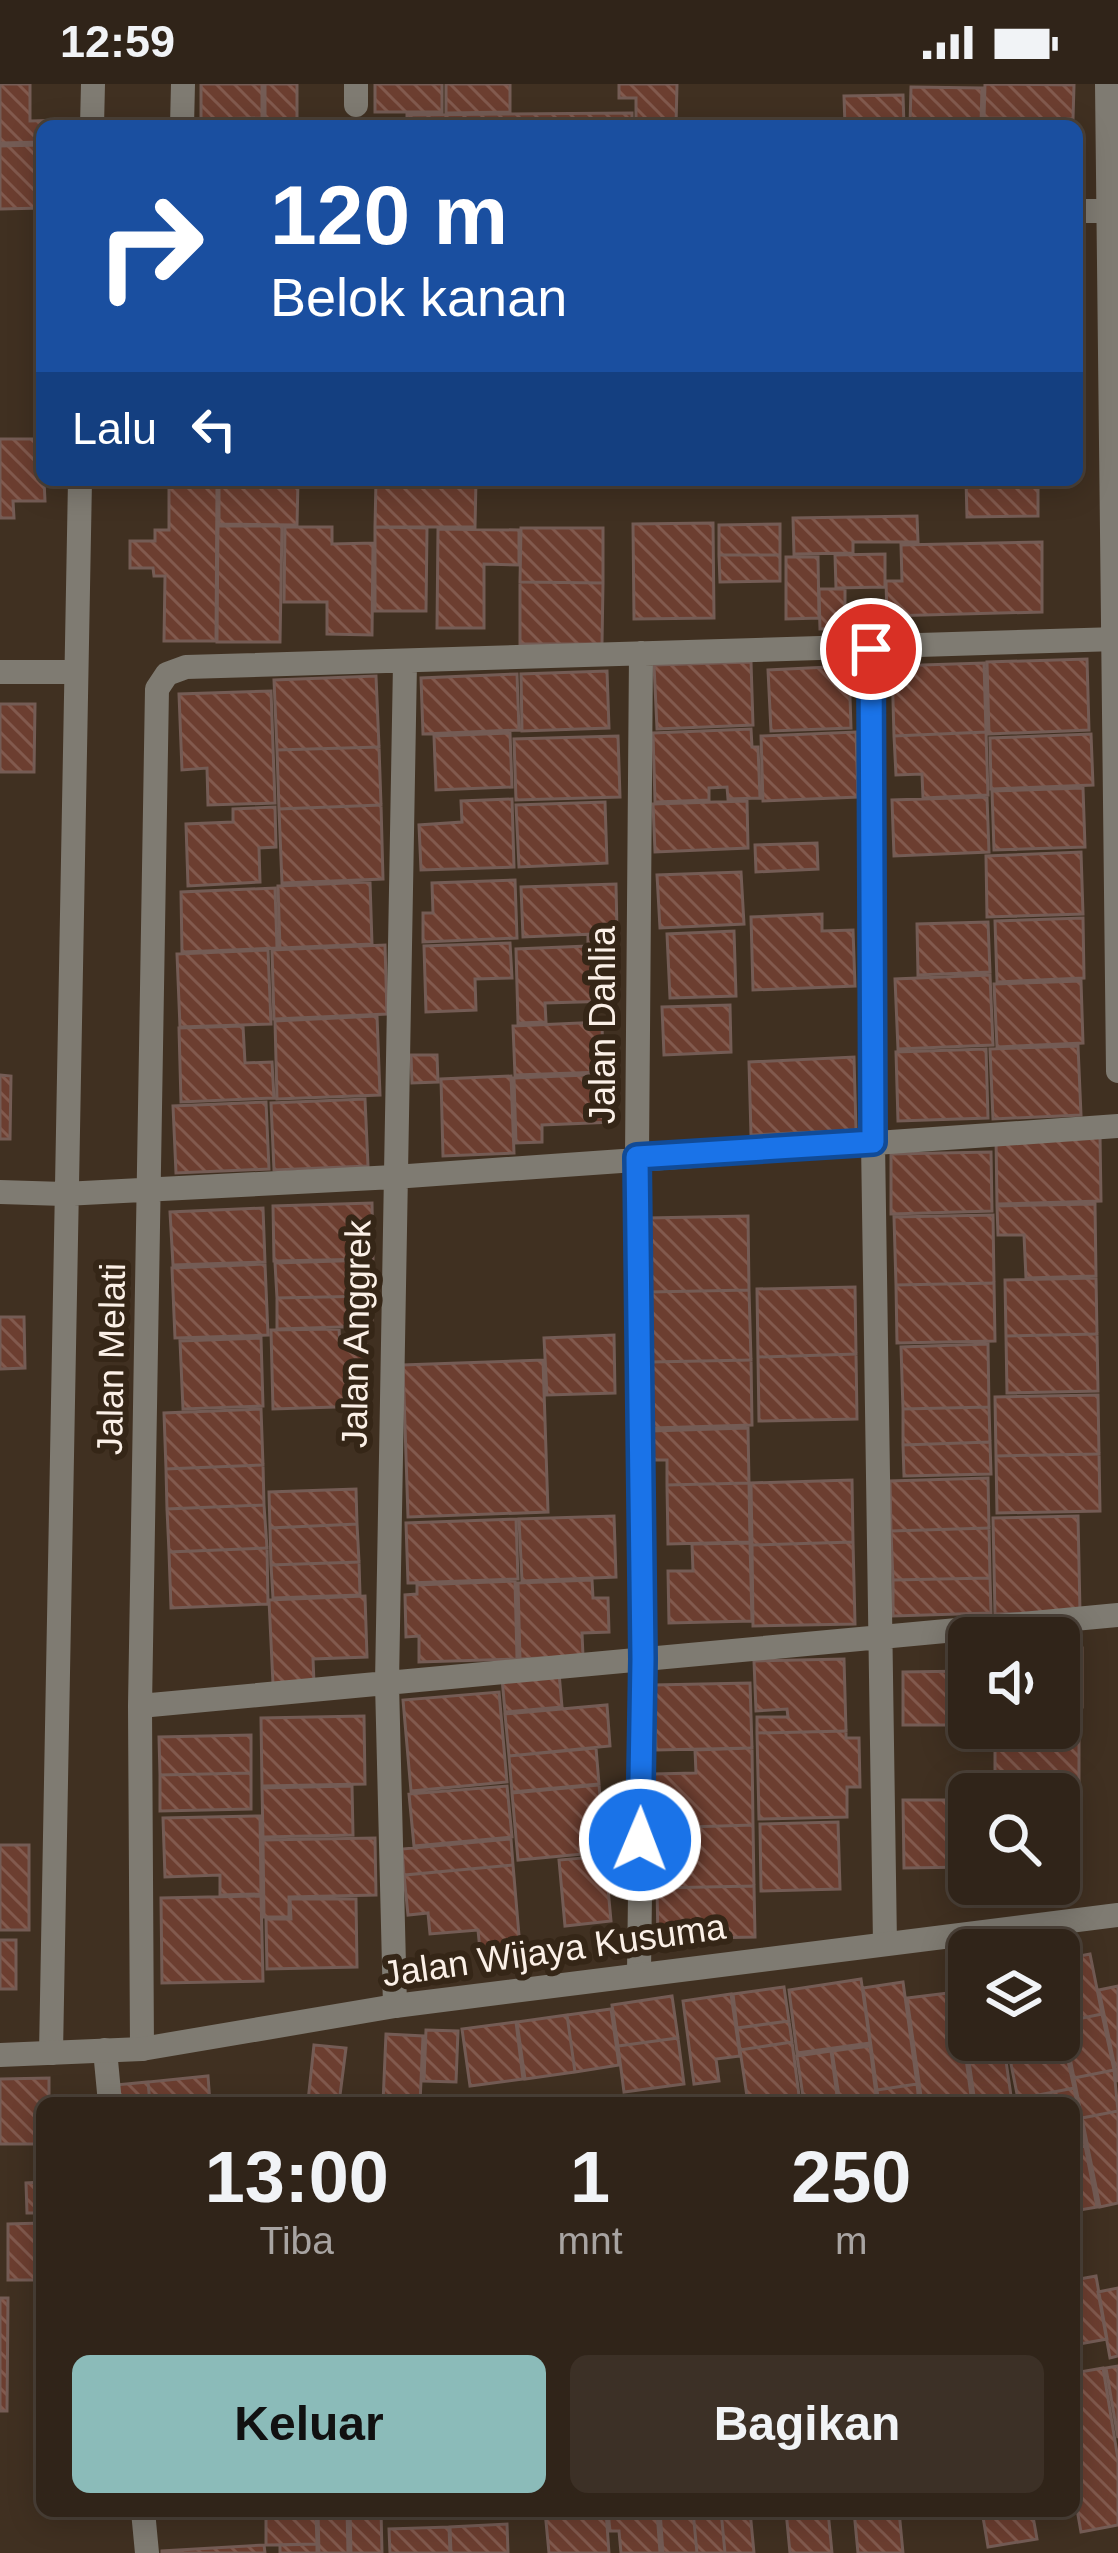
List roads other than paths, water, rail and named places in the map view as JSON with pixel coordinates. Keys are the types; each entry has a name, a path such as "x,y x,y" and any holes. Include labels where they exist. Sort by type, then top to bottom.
{"street":[{"path":"92,120 93,84"},
{"path":"182,120 183,84"},
{"path":"1107,84 1118,1071"},
{"path":"1083,211 1108,211"},
{"path":"51,2053 72,1193 74,672 80,486"},
{"path":"405,663 1114,640"},
{"path":"871,649 873,1142 886,1944"},
{"name":"Jalan Dahlia","path":"639,1973 641,653"},
{"name":"Jalan Melati","path":"142,2049 143,1190 157,689 167,674 186,667 405,663"},
{"name":"Jalan Anggrek","path":"395,2006 387,1683 405,663"},
{"path":"0,672 74,672"},
{"path":"0,1192 72,1193 394,1177 1118,1126"},
{"path":"140,1706 1118,1615"},
{"name":"Jalan Wijaya Kusuma","path":"0,2055 142,2049 395,2006 1118,1915"},
{"path":"105,2050 109,2097"},
{"path":"144,2517 147,2553"}]}
